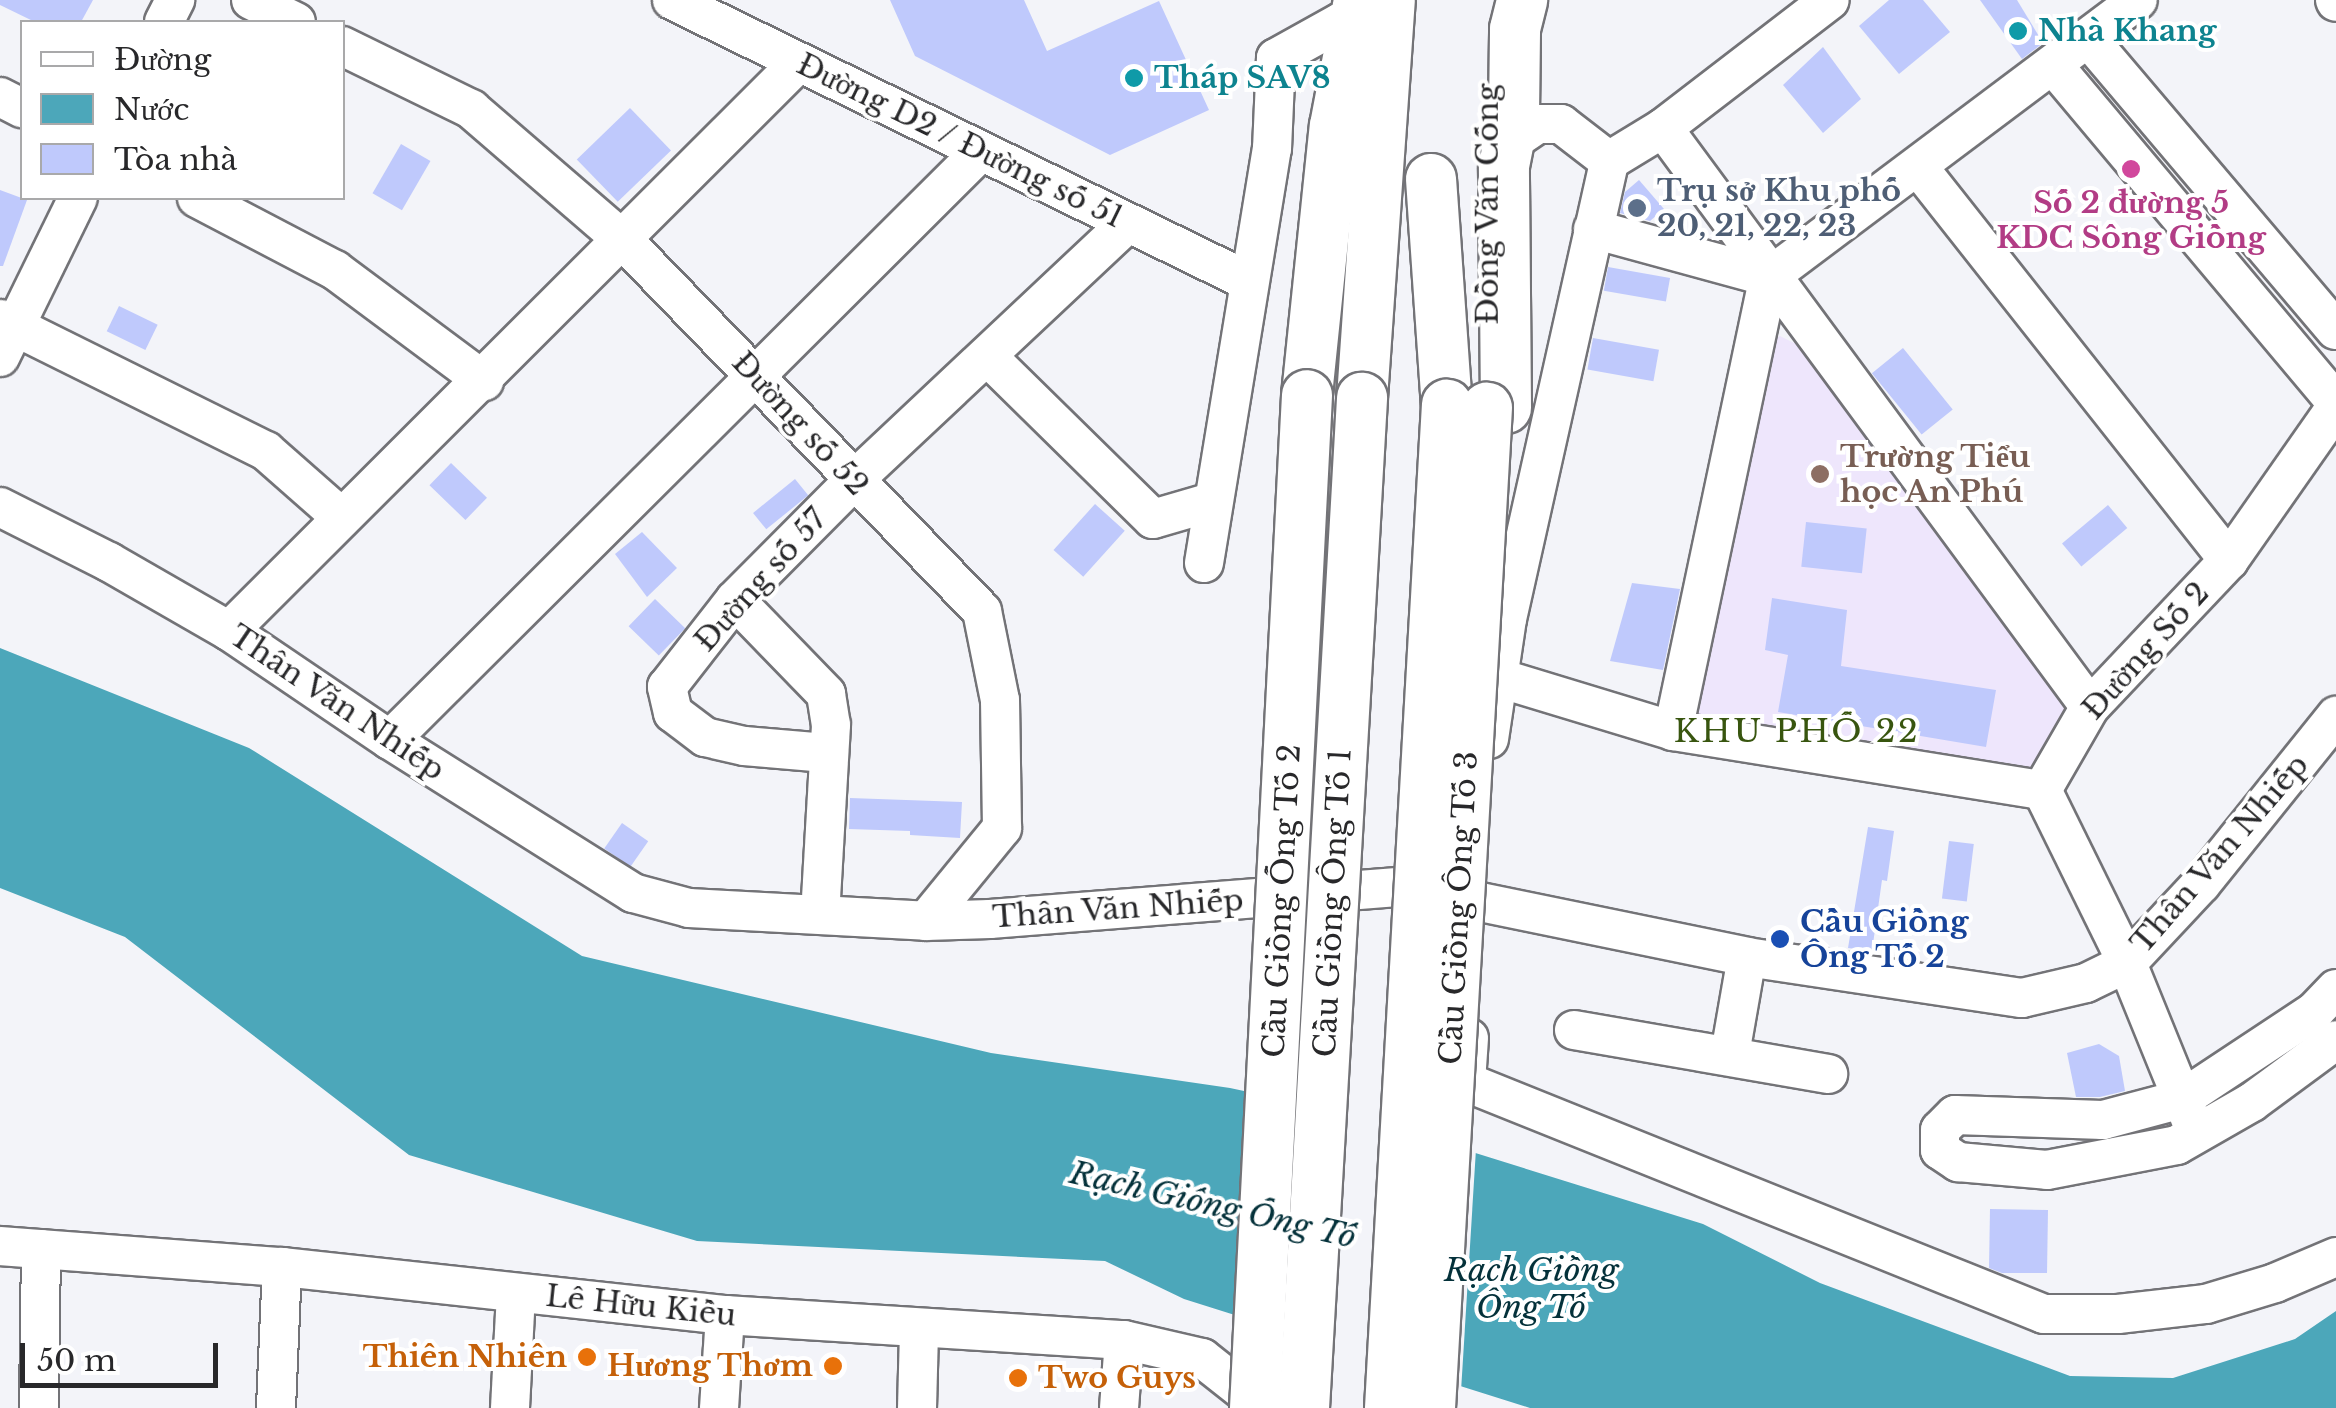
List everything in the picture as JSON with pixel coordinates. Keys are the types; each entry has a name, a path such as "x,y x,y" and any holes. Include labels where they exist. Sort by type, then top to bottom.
{"main road":[{"name":"Đồng Văn Cống","path":"1480,407 1489,0"},
{"name":"Đồng Văn Cống","path":"1480,407 1511,130 1515,29 1522,0"},
{"name":"Cầu Giồng Ông Tố 1","path":"1304,1408 1378,173 1368,9"},
{"name":"Cầu Giồng Ống Tố 2","path":"1255,1408 1307,395 1336,126 1368,9"},
{"name":"Đồng Văn Cống","path":"1431,182 1480,407"},
{"path":"1390,1408 1480,407"},
{"name":"Cầu Giồng Ông Tố 3","path":"1430,1408 1480,407"},
{"name":"Cầu Giồng Ông Tố 3","path":"1449,1408 1480,407"}],"street":[{"path":"251,0 292,20"},
{"name":"Đường D2 / Đường số 51","path":"672,0 1248,281"},
{"path":"1830,0 1663,128 1609,161 1507,619 1490,716 1466,1082 2044,1314 2118,1314 2206,1304 2275,1283 2336,1257"},
{"path":"1673,731 1769,277 2138,0"},
{"path":"988,358 1204,563 1272,149 1276,58 1368,9"},
{"path":"2088,38 2336,330"},
{"name":"Đường số 52","path":"345,47 471,110 623,240 982,612 1000,700 1002,828 926,920"},
{"path":"229,631 484,381 799,62"},
{"path":"2053,65 2336,404"},
{"path":"1511,130 1561,124 1609,161"},
{"path":"1663,128 1769,277 2090,707"},
{"path":"390,740 981,151"},
{"path":"1919,168 2229,560"},
{"path":"77,200 5,334 266,452 342,518"},
{"path":"201,200 336,270 484,381"},
{"name":"Đường số 57","path":"826,753 744,746 705,736 673,714 667,686 735,600 852,481 988,358 1128,223"},
{"path":"1593,229 1769,277"},
{"name":"Đường Số 2","path":"2042,790 2090,707 2229,560 2336,404"},
{"path":"1154,519 1211,502"},
{"name":"Thân Văn Nhiếp","path":"0,507 109,562 229,631 390,740 634,893 688,908 926,920 1420,884 1480,902 1747,958 2022,998 2086,983 2126,963 2201,884 2336,716"},
{"path":"735,600 826,694 831,725 826,753 820,912"},
{"path":"1499,678 1673,731 2042,790 2126,963 2198,1137"},
{"path":"1730,1054 1747,958"},
{"path":"2336,989 2315,1010 2182,1099 2103,1120 1955,1115 1940,1130 1940,1150 1958,1162 2048,1170 2177,1145 2198,1137 2336,1040"},
{"path":"1574,1030 1828,1074"},
{"name":"Lê Hữu Kiều","path":"0,1246 282,1267 725,1315 1124,1340 1202,1358 1265,1408"},
{"path":"38,1408 41,1249"},
{"path":"276,1408 282,1267"},
{"path":"510,1408 516,1293"},
{"path":"719,1408 725,1315"},
{"path":"917,1408 919,1329"},
{"path":"1119,1408 1124,1340"}],"shaded area":[{"name":"Trường Tiểu học An Phú","path":"1780,336 1808,350 2072,713 2040,770 2023,777 1701,721 1694,712 1768,342"}],"water":[{"path":"0,648 249,748 582,956 991,1053 1230,1088 1347,1113 1703,1224 1820,1283 2070,1376 2173,1378 2295,1339 2336,1311 2336,1408 1530,1408 1184,1299 1105,1261 697,1241 409,1155 125,937 0,888"}],"pier":[{"path":"1250,1088 1349,1108 1476,1149 1461,1391 1238,1321"}],"building":[{"path":"0,0 93,0 82,20 31,20 0,5"},
{"path":"890,0 1024,0 1047,51 1159,1 1209,110 1110,155 915,56"},
{"path":"1889,0 1923,0 1950,32 1899,74 1859,26"},
{"name":"Nhà Khang","path":"1980,0 2017,0 2043,43 2022,59"},
{"path":"1823,47 1861,99 1823,133 1783,85"},
{"path":"630,108 671,150 618,202 577,159"},
{"path":"401,144 430,161 402,210 372,193"},
{"name":"Trụ sở Khu phố 20, 21, 22, 23","path":"1639,180 1664,209 1650,221 1620,213 1625,192"},
{"path":"0,190 27,200 0,266"},
{"path":"1608,267 1670,278 1666,302 1604,291"},
{"path":"119,306 158,325 145,350 107,331"},
{"path":"1593,338 1659,350 1653,381 1587,370"},
{"path":"1903,348 1953,409 1922,435 1872,373"},
{"path":"451,463 487,498 465,520 429,485"},
{"path":"795,479 808,495 766,529 753,513"},
{"path":"1095,504 1125,531 1083,577 1054,550"},
{"path":"2108,505 2127,528 2081,567 2062,544"},
{"path":"1806,522 1867,528 1862,573 1801,567"},
{"path":"642,532 677,568 647,597 615,554"},
{"path":"1632,583 1680,589 1663,670 1610,661"},
{"path":"1772,598 1847,610 1841,666 1996,690 1986,747 1778,712 1788,655 1765,650"},
{"path":"655,599 685,628 659,656 629,626"},
{"path":"850,798 962,802 960,838 849,829"},
{"path":"622,823 648,841 630,867 604,848"},
{"path":"1868,827 1894,831 1872,951 1848,948"},
{"path":"1949,841 1974,844 1967,902 1942,899"},
{"path":"2099,1044 2119,1056 2125,1091 2076,1097 2067,1053"},
{"path":"1990,1209 2048,1210 2047,1273 2002,1273 1989,1268"}],"place":[{"name":"Nhà Khang","path":"2018,31"},
{"name":"Tháp SAV8","path":"1134,78"},
{"name":"Số 2 đường 5 KDC Sông Giồng","path":"2131,169"},
{"name":"Trụ sở Khu phố 20, 21, 22, 23","path":"1637,208"},
{"name":"Trường Tiểu học An Phú","path":"1820,474"},
{"name":"Cầu Giồng Ông Tố 2","path":"1780,939"},
{"name":"Thiên Nhiên","path":"587,1357"},
{"name":"Hương Thơm","path":"833,1366"},
{"name":"Two Guys","path":"1018,1378"}],"district":[{"name":"KHU PHỐ 22","path":"1797,731"}],"water label":[{"name":"Rạch Giống Ống Tố","path":"1213,1205"},
{"name":"Rạch Giồng Ông Tố","path":"1531,1290"}]}
